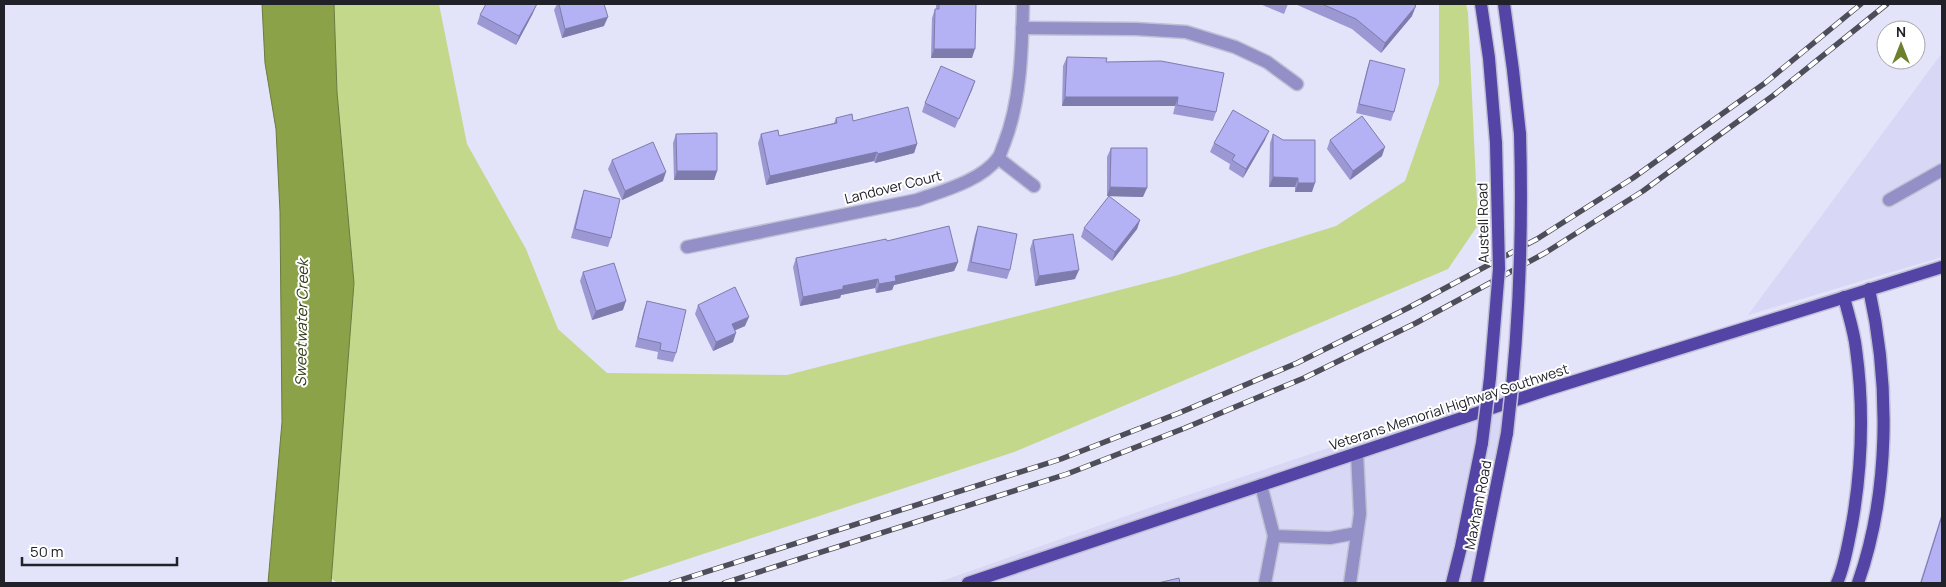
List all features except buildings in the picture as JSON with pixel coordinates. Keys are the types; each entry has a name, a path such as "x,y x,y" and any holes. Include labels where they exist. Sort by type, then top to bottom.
{"main road":[{"name":"Austell Road","path":"1481,4 1489,58 1496,143 1499,269 1490,378 1482,443"},
{"name":"Maxham Road","path":"1477,583 1507,433 1520,284 1520,134 1504,4"},
{"name":"Veterans Memorial Highway Southwest","path":"968,583 1546,390 1942,267"},
{"path":"1858,583 1875,522 1880,494 1882,458 1882,362 1878,326 1869,289"},
{"path":"1837,583 1850,537 1860,463 1861,413 1856,348 1844,297"},
{"name":"Maxham Road","path":"1452,583 1482,443"}],"street":[{"name":"Landover Court","path":"687,248 917,200 951,188 978,175 998,158 1008,134 1016,96 1023,4"},
{"path":"1022,28 1136,29 1186,32 1243,50 1267,62 1297,84"},
{"path":"998,158 1034,186"},
{"path":"1889,200 1942,170"},
{"path":"1350,583 1360,514 1357,453"},
{"path":"1261,485 1274,536 1265,583"},
{"path":"1274,536 1330,538 1357,533"}],"shaded area":[{"path":"334,4 439,4 467,144 526,249 558,329 607,373 787,375 1178,275 1336,226 1405,181 1439,84 1439,4 1466,4 1468,13 1478,225 1448,269 1014,452 615,583 337,583 331,578 354,283 337,92"},
{"path":"1942,53 1942,257 1748,315"},
{"path":"1517,385 1483,583 936,583 1149,508"}],"water":[{"name":"Sweetwater Creek","path":"262,4 334,4 337,92 354,283 331,583 268,583 282,422 280,212 276,129 265,63"}],"railway":[{"path":"671,583 1061,459 1179,413 1297,363 1408,308 1537,239 1633,178 1765,83 1861,4"},
{"path":"724,583 1067,474 1185,428 1304,378 1416,323 1545,253 1643,191 1774,95 1887,4"}]}
